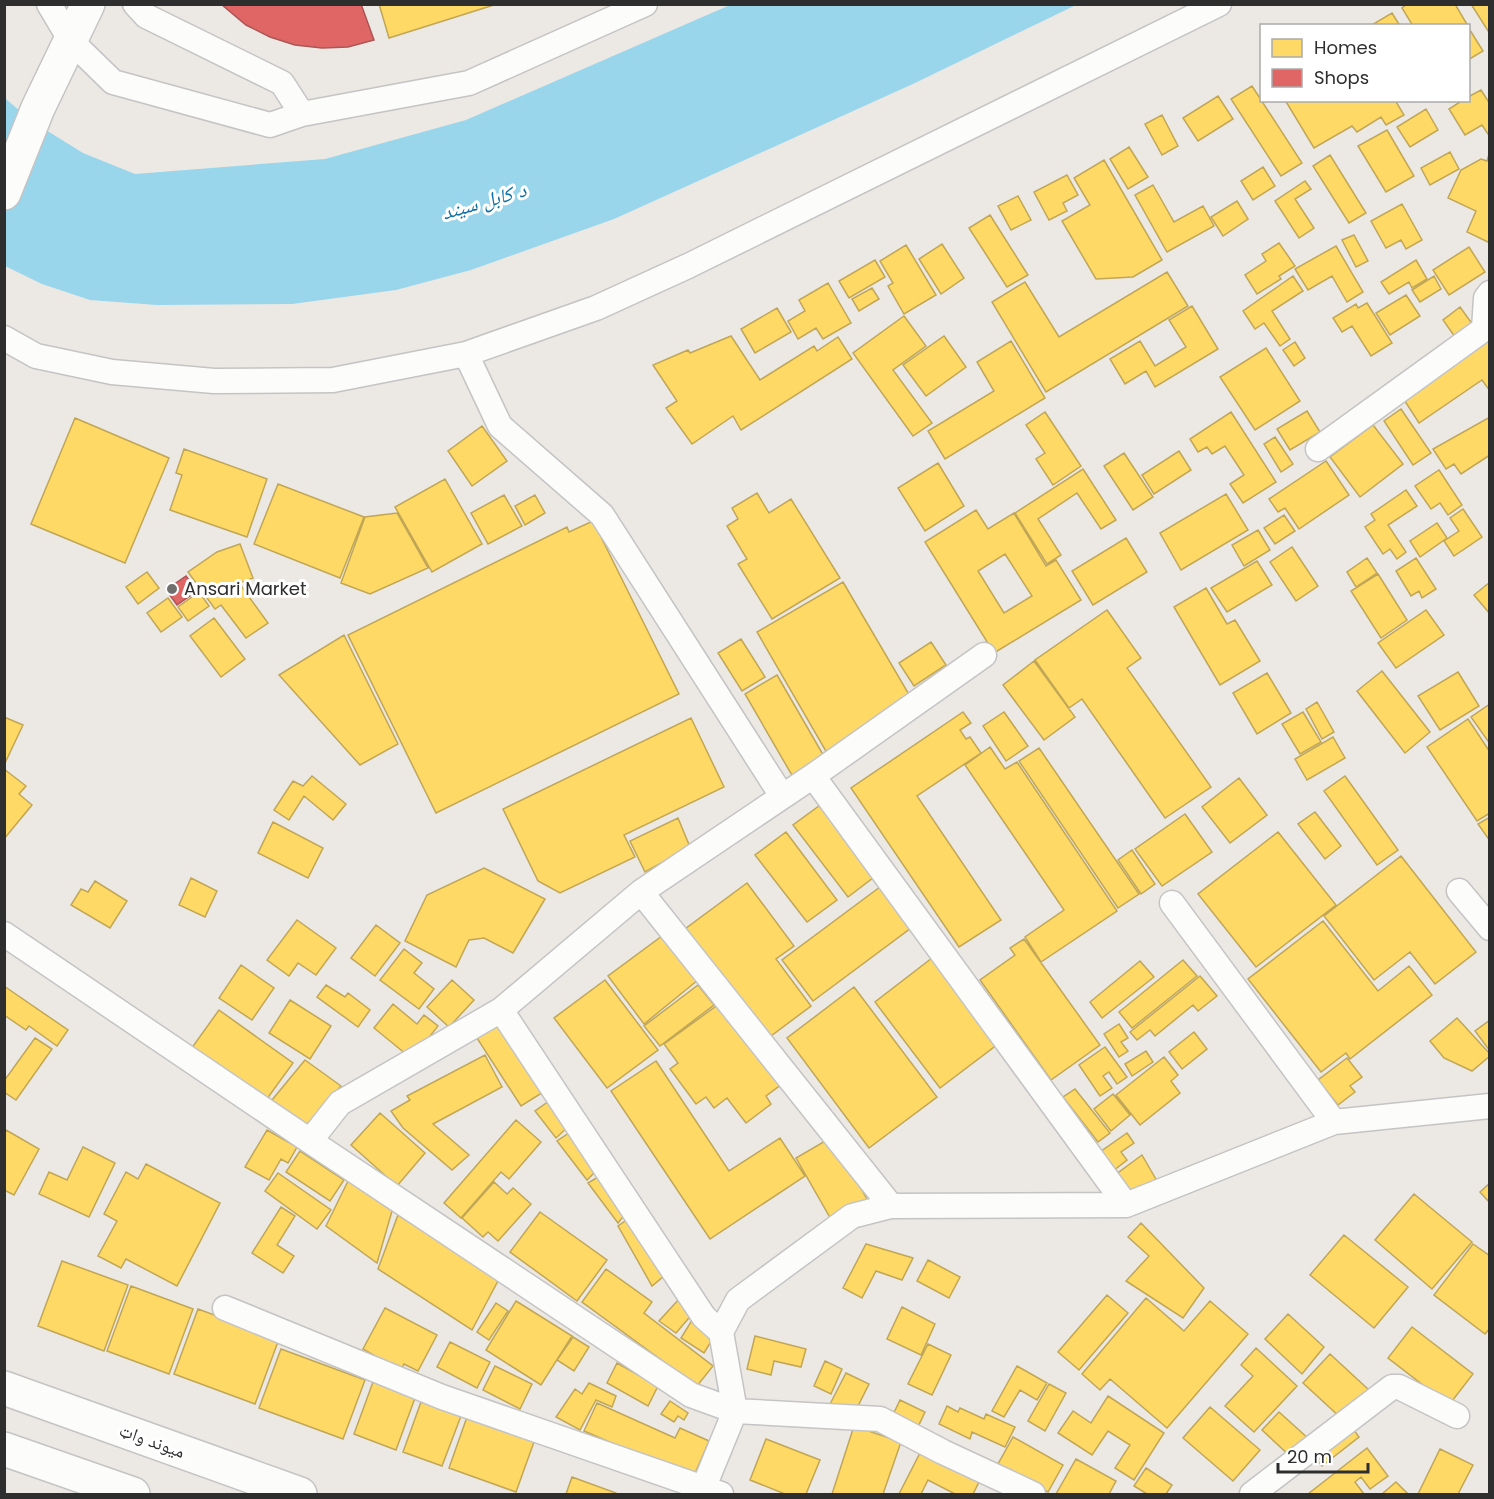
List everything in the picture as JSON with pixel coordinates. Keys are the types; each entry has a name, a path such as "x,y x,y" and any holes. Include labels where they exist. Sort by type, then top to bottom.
{"main road":[{"path":"4,193 38,108 88,4"},
{"name":"میوند واټ","path":"4,1388 300,1494"},
{"path":"4,1449 133,1494"}],"street":[{"path":"49,4 70,41 112,82 270,125 302,114 469,83 645,4"},
{"path":"135,4 146,16 282,83 302,114"},
{"path":"4,338 36,356 112,372 214,381 333,380 466,354 596,308 667,275 965,131 1219,4"},
{"path":"1318,448 1484,329 1486,298 1490,293"},
{"path":"466,354 500,426 603,515 783,796"},
{"path":"310,1142 340,1103 501,1010 641,892 813,776 984,655"},
{"path":"813,776 1126,1205"},
{"path":"1459,891 1490,928"},
{"path":"641,892 891,1206"},
{"path":"1172,903 1334,1122"},
{"path":"4,934 310,1142 692,1395 735,1411 880,1419 943,1452 1034,1494"},
{"path":"501,1010 704,1317 721,1332"},
{"path":"225,1308 442,1396 709,1492 735,1411 721,1332 738,1300 852,1216 891,1206 1126,1205 1334,1122 1490,1106"},
{"path":"1252,1494 1392,1387 1399,1387 1457,1416"}],"water":[{"name":"د کابل سيند","path":"730,5 1076,5 915,83 614,219 471,270 396,290 292,304 157,305 90,300 42,284 5,266 4,95 33,122 83,153 135,174 325,159 466,120"}],"building: Homes":[{"path":"379,4 497,4 389,38"},
{"path":"1407,4 1455,4 1467,24 1412,24 1402,8"},
{"path":"1471,4 1490,4 1490,34"},
{"path":"1392,13 1399,24 1373,24"},
{"path":"1470,30 1483,51 1470,59"},
{"path":"1252,86 1260,102 1262,102 1302,163 1281,176 1231,99"},
{"path":"1481,90 1490,104 1490,133 1488,134 1482,125 1465,135 1449,109 1460,102 1470,102 1470,96"},
{"path":"1218,96 1233,119 1198,141 1183,118"},
{"path":"1286,102 1396,102 1404,115 1386,125 1381,117 1357,132 1352,126 1314,148"},
{"path":"1426,109 1438,130 1410,147 1397,127"},
{"path":"1162,115 1178,146 1162,155 1145,124"},
{"path":"1387,130 1414,176 1386,192 1358,146"},
{"path":"1129,147 1148,177 1128,189 1110,159"},
{"path":"1490,151 1490,243 1467,232 1476,211 1448,198 1461,170 1481,159 1487,161"},
{"path":"1450,152 1459,169 1430,185 1421,168"},
{"path":"1330,155 1366,213 1349,223 1313,166"},
{"path":"1104,160 1162,260 1133,277 1096,279 1062,221 1090,205 1074,178"},
{"path":"1263,167 1275,186 1253,200 1241,181"},
{"path":"1067,175 1078,195 1063,203 1067,211 1049,220 1034,192"},
{"path":"1305,181 1311,189 1295,199 1314,228 1299,238 1275,201"},
{"path":"1153,185 1174,222 1203,206 1214,226 1167,252 1135,195"},
{"path":"1018,196 1031,220 1011,230 998,206"},
{"path":"1237,201 1248,219 1223,236 1211,217"},
{"path":"1402,204 1422,240 1406,249 1401,240 1386,248 1371,221"},
{"path":"990,215 1028,275 1007,287 969,228"},
{"path":"1354,235 1368,261 1356,267 1342,240"},
{"path":"1279,243 1295,266 1279,276 1281,279 1257,294 1245,275 1266,261 1262,254"},
{"path":"942,244 964,278 941,294 919,259"},
{"path":"906,245 936,295 904,314 888,286 893,283 880,261"},
{"path":"1336,246 1363,292 1347,302 1332,276 1308,290 1295,269"},
{"path":"1469,247 1485,272 1449,295 1433,270"},
{"path":"875,260 885,277 849,298 839,281"},
{"path":"1416,260 1427,279 1412,288 1409,282 1389,294 1381,282"},
{"path":"1167,272 1188,306 1046,392 992,302 1025,282 1059,337"},
{"path":"1293,276 1303,291 1272,311 1290,339 1280,346 1264,323 1255,329 1243,311"},
{"path":"1434,276 1441,289 1420,302 1412,290"},
{"path":"828,283 851,323 823,339 816,328 798,339 788,321 805,311 799,300"},
{"path":"872,288 879,299 859,311 852,299"},
{"path":"1406,295 1420,316 1390,335 1376,313"},
{"path":"1367,303 1392,343 1371,356 1352,326 1342,332 1333,318 1356,304 1358,308"},
{"path":"1192,306 1218,349 1155,387 1146,371 1125,384 1110,359 1140,341 1155,366 1186,347 1169,320"},
{"path":"1460,307 1473,325 1455,337 1443,320"},
{"path":"777,308 791,332 755,353 741,329"},
{"path":"904,316 926,346 893,370 932,423 913,436 853,353"},
{"path":"731,336 760,380 814,346 817,351 838,337 852,359 741,430 733,416 692,444 666,408 677,401 653,365 688,350 690,353"},
{"path":"944,336 966,367 926,396 903,365"},
{"path":"1486,338 1490,343 1490,391 1482,380 1419,423 1401,395"},
{"path":"1011,341 1045,398 945,459 928,431 994,391 977,362"},
{"path":"1295,342 1305,358 1294,366 1283,350"},
{"path":"1266,348 1300,401 1255,430 1220,377"},
{"path":"1401,409 1431,453 1413,465 1384,421"},
{"path":"1307,411 1320,432 1290,450 1277,429"},
{"path":"1045,412 1081,466 1053,485 1036,459 1045,453 1026,425"},
{"path":"1231,412 1276,482 1243,503 1230,484 1244,475 1225,446 1212,454 1207,447 1198,452 1190,439"},
{"path":"1490,417 1490,455 1461,474 1454,464 1446,469 1433,449"},
{"path":"75,418 169,458 125,563 31,524"},
{"path":"1373,425 1403,464 1360,497 1330,457"},
{"path":"482,426 507,461 472,486 448,451"},
{"path":"1275,437 1293,464 1281,472 1264,444"},
{"path":"184,449 267,479 247,537 170,510 182,475 176,473"},
{"path":"1179,451 1191,470 1154,494 1142,475"},
{"path":"1124,453 1153,497 1133,510 1104,466"},
{"path":"1326,461 1349,495 1299,529 1285,508 1278,512 1269,499"},
{"path":"938,463 964,506 925,531 898,488"},
{"path":"1083,469 1116,520 1101,529 1077,493 1038,519 1061,555 1047,564 1015,513"},
{"path":"1439,470 1462,505 1448,515 1440,503 1431,509 1415,486"},
{"path":"445,479 482,544 432,572 395,507"},
{"path":"278,484 364,517 340,578 254,544"},
{"path":"1406,490 1417,506 1388,525 1406,552 1397,559 1390,549 1383,554 1365,527 1375,520 1371,514"},
{"path":"757,493 769,513 791,499 840,578 772,619 738,564 747,559 727,526 738,519 732,508"},
{"path":"1226,494 1248,530 1181,570 1160,533"},
{"path":"504,495 522,526 488,544 471,513"},
{"path":"535,495 545,513 525,525 515,506"},
{"path":"1463,509 1482,537 1454,556 1444,541 1459,531 1450,518"},
{"path":"976,510 988,529 1014,513 1046,566 1056,560 1081,600 994,653 925,542","holes":["1005,554 1032,596 1004,613 978,571"]},
{"path":"397,513 428,568 370,594 341,583 365,517"},
{"path":"1284,515 1295,531 1275,544 1264,528"},
{"path":"593,521 679,694 436,813 348,635 567,527 569,532"},
{"path":"1437,523 1447,538 1420,557 1410,541"},
{"path":"1258,530 1270,550 1244,566 1232,545"},
{"path":"1126,538 1147,572 1093,605 1072,571"},
{"path":"240,544 253,578 239,583 268,623 246,638 221,605 215,609 188,572 217,552"},
{"path":"1292,547 1318,586 1296,601 1270,562"},
{"path":"1367,558 1377,573 1356,587 1347,572"},
{"path":"1416,558 1436,589 1422,598 1419,591 1411,596 1396,571"},
{"path":"1257,561 1272,585 1227,612 1211,588"},
{"path":"147,572 159,588 138,604 126,587"},
{"path":"1378,574 1407,620 1381,638 1351,591"},
{"path":"843,582 914,703 827,753 757,632"},
{"path":"1490,582 1490,614 1474,595"},
{"path":"1206,588 1227,624 1235,620 1260,661 1220,685 1174,607"},
{"path":"199,592 209,606 188,621 178,607"},
{"path":"168,598 182,617 161,632 147,613"},
{"path":"1107,610 1141,658 1127,668 1211,787 1165,818 1082,699 1069,708 1035,660"},
{"path":"1426,610 1444,635 1396,668 1378,643"},
{"path":"214,618 245,659 221,677 190,636"},
{"path":"344,635 398,744 360,765 279,675"},
{"path":"741,639 765,677 742,691 718,653"},
{"path":"931,642 946,665 914,686 899,663"},
{"path":"1034,661 1075,717 1044,740 1003,685"},
{"path":"1382,671 1430,732 1405,753 1357,691"},
{"path":"1458,672 1479,706 1440,730 1418,696"},
{"path":"1267,673 1291,713 1257,734 1233,693"},
{"path":"777,675 825,758 793,777 745,694"},
{"path":"1317,702 1334,732 1322,739 1306,709"},
{"path":"1490,704 1490,744 1471,717"},
{"path":"963,712 971,723 960,730 966,739 970,737 981,753 917,796 1001,920 959,947 851,788"},
{"path":"1004,712 1028,746 1006,761 983,726"},
{"path":"1303,712 1321,742 1300,754 1282,724"},
{"path":"4,717 23,725 5,763 4,763"},
{"path":"691,718 724,787 624,835 635,857 560,893 538,881 503,809"},
{"path":"1468,719 1490,752 1490,813 1477,821 1427,747"},
{"path":"1333,737 1345,758 1307,780 1295,759"},
{"path":"990,747 1005,769 1017,762 1117,911 1041,962 1025,937 1064,910 965,765"},
{"path":"1039,748 1139,894 1118,908 1019,761"},
{"path":"4,769 26,786 19,794 32,805 4,839"},
{"path":"312,776 346,804 333,820 304,796 289,820 274,810 293,781 303,786"},
{"path":"1345,776 1398,850 1377,865 1324,791"},
{"path":"1239,778 1267,815 1230,843 1202,807"},
{"path":"823,803 878,874 848,897 793,825"},
{"path":"1315,812 1341,846 1325,859 1298,824"},
{"path":"1185,814 1212,852 1162,886 1135,849"},
{"path":"1490,817 1490,841 1478,824"},
{"path":"678,818 690,847 645,872 630,841"},
{"path":"273,822 323,848 308,878 258,853"},
{"path":"786,832 837,900 807,922 755,855"},
{"path":"1278,832 1336,905 1256,967 1198,894"},
{"path":"1132,850 1155,884 1141,894 1118,860"},
{"path":"1401,856 1476,952 1435,984 1410,952 1374,980 1324,916"},
{"path":"484,868 545,899 513,953 484,938 469,940 456,967 405,941 427,895"},
{"path":"191,878 217,891 205,917 179,905"},
{"path":"95,881 127,901 110,928 71,905 81,889 88,892"},
{"path":"747,883 794,946 776,959 811,1006 767,1039 685,929"},
{"path":"884,884 915,925 813,1001 782,960"},
{"path":"297,920 336,948 316,975 298,963 289,976 267,960"},
{"path":"1323,921 1378,991 1409,966 1432,995 1350,1059 1346,1053 1321,1072 1248,979"},
{"path":"376,925 400,943 375,976 351,958"},
{"path":"662,936 698,980 644,1024 608,976"},
{"path":"1024,939 1100,1045 1051,1080 980,980 1015,955 1010,948"},
{"path":"404,949 422,963 414,973 434,989 419,1009 380,980"},
{"path":"932,958 998,1044 940,1088 875,1002"},
{"path":"1183,960 1197,976 1132,1028 1119,1012"},
{"path":"1140,961 1154,977 1102,1018 1090,1002"},
{"path":"241,965 274,988 252,1020 219,998"},
{"path":"1200,976 1217,996 1198,1011 1193,1005 1155,1036 1150,1030 1137,1040 1130,1032"},
{"path":"452,980 474,1000 449,1027 427,1007"},
{"path":"605,980 658,1050 607,1088 554,1018"},
{"path":"326,985 345,997 348,993 370,1010 358,1027 317,997"},
{"path":"698,985 714,1005 660,1046 644,1026"},
{"path":"4,986 68,1030 57,1046 29,1026 26,1030 4,1015"},
{"path":"854,987 937,1097 869,1148 787,1038"},
{"path":"290,1000 331,1026 310,1059 269,1033"},
{"path":"393,1004 417,1024 424,1015 438,1026 412,1059 374,1028"},
{"path":"719,1004 782,1084 766,1096 771,1104 746,1123 727,1098 714,1108 706,1097 696,1104 670,1069 678,1063 664,1044"},
{"path":"219,1010 293,1063 264,1103 191,1049"},
{"path":"1457,1018 1490,1054 1472,1071 1444,1058 1430,1041"},
{"path":"1490,1020 1490,1051 1475,1031"},
{"path":"499,1021 545,1091 521,1106 475,1035"},
{"path":"1119,1024 1128,1038 1121,1042 1128,1051 1119,1057 1104,1034"},
{"path":"1194,1032 1207,1049 1182,1069 1169,1052"},
{"path":"35,1038 52,1049 16,1100 4,1092 4,1081"},
{"path":"1105,1047 1127,1077 1117,1084 1109,1072 1103,1076 1112,1088 1100,1096 1079,1065"},
{"path":"1146,1051 1153,1062 1132,1076 1125,1064"},
{"path":"485,1055 502,1087 433,1124 469,1155 452,1170 403,1128 391,1111 410,1100 407,1096"},
{"path":"1164,1057 1178,1075 1171,1081 1180,1093 1140,1125 1116,1095"},
{"path":"1347,1058 1362,1077 1350,1086 1355,1092 1338,1105 1318,1080"},
{"path":"305,1060 341,1086 304,1128 272,1100"},
{"path":"656,1061 729,1171 780,1138 805,1176 710,1239 611,1091"},
{"path":"1075,1089 1110,1133 1098,1142 1063,1097"},
{"path":"1113,1094 1130,1115 1111,1131 1094,1109"},
{"path":"552,1099 570,1125 556,1138 535,1111"},
{"path":"380,1113 425,1153 397,1186 351,1145"},
{"path":"516,1120 541,1142 509,1179 501,1172 461,1218 444,1203"},
{"path":"6,1130 39,1149 14,1195 4,1190 4,1134"},
{"path":"267,1130 297,1147 288,1163 281,1159 269,1180 245,1167"},
{"path":"572,1131 600,1167 587,1180 557,1141"},
{"path":"1127,1133 1134,1143 1121,1152 1127,1160 1113,1171 1100,1152"},
{"path":"832,1137 868,1201 832,1221 796,1158"},
{"path":"83,1147 115,1163 89,1217 39,1194 49,1172 67,1180"},
{"path":"300,1151 344,1180 330,1201 286,1172"},
{"path":"1142,1155 1157,1181 1126,1191 1115,1175"},
{"path":"146,1164 220,1203 177,1286 126,1259 121,1268 98,1256 117,1221 104,1214 126,1172 138,1179"},
{"path":"278,1173 331,1210 317,1229 265,1191"},
{"path":"603,1174 630,1208 618,1223 588,1183"},
{"path":"348,1181 392,1211 377,1263 326,1226"},
{"path":"494,1182 507,1194 513,1188 531,1204 498,1241 488,1232 483,1237 462,1218"},
{"path":"1490,1183 1490,1203 1480,1192"},
{"path":"1414,1194 1472,1242 1432,1289 1375,1240"},
{"path":"281,1207 295,1216 277,1245 294,1256 283,1273 252,1253"},
{"path":"540,1212 607,1260 577,1301 510,1252"},
{"path":"398,1215 499,1279 472,1330 378,1269"},
{"path":"634,1215 664,1276 652,1286 618,1226"},
{"path":"1141,1223 1204,1288 1183,1318 1126,1281 1149,1256 1128,1237"},
{"path":"1344,1235 1408,1287 1374,1328 1310,1275"},
{"path":"866,1244 913,1258 902,1280 876,1271 862,1298 843,1288"},
{"path":"1473,1244 1490,1256 1490,1328 1485,1334 1434,1295"},
{"path":"928,1260 960,1277 949,1298 917,1281"},
{"path":"62,1261 128,1285 104,1351 38,1326"},
{"path":"606,1269 652,1302 644,1313 713,1366 697,1386 582,1302"},
{"path":"131,1286 193,1309 169,1374 107,1351"},
{"path":"1107,1295 1128,1313 1079,1370 1058,1352"},
{"path":"680,1298 694,1312 676,1333 659,1321"},
{"path":"1146,1298 1184,1331 1210,1301 1248,1334 1167,1428 1110,1379 1100,1390 1082,1374"},
{"path":"516,1301 572,1336 541,1385 486,1350"},
{"path":"496,1303 508,1311 489,1340 477,1332"},
{"path":"902,1307 935,1324 921,1355 887,1339"},
{"path":"385,1308 437,1335 418,1371 404,1364 398,1375 384,1361 363,1349"},
{"path":"198,1309 279,1339 255,1404 174,1374"},
{"path":"1288,1314 1324,1347 1302,1374 1265,1339"},
{"path":"694,1317 717,1332 704,1353 681,1338"},
{"path":"1412,1327 1473,1374 1449,1405 1388,1358"},
{"path":"755,1336 806,1349 801,1367 774,1361 771,1375 747,1369"},
{"path":"573,1337 589,1347 574,1371 557,1360"},
{"path":"450,1342 490,1362 477,1388 437,1367"},
{"path":"928,1344 951,1355 932,1395 908,1384"},
{"path":"1256,1348 1297,1386 1254,1432 1225,1406 1253,1376 1241,1365"},
{"path":"281,1349 365,1380 343,1439 259,1408"},
{"path":"1330,1354 1369,1390 1342,1419 1303,1383"},
{"path":"825,1361 842,1369 831,1394 814,1386"},
{"path":"617,1363 658,1386 648,1406 607,1383"},
{"path":"495,1366 532,1384 520,1409 483,1390"},
{"path":"1017,1366 1047,1383 1037,1400 1020,1390 1004,1417 992,1411"},
{"path":"846,1373 869,1384 856,1410 828,1408"},
{"path":"373,1382 415,1398 396,1450 354,1434"},
{"path":"589,1383 616,1396 612,1407 596,1400 580,1430 556,1417 575,1389 582,1394"},
{"path":"1049,1384 1066,1393 1045,1431 1028,1421"},
{"path":"1108,1396 1164,1433 1134,1480 1115,1468 1130,1445 1108,1431 1092,1455 1058,1433 1073,1411 1091,1423"},
{"path":"900,1400 925,1412 916,1431 891,1419"},
{"path":"670,1401 688,1413 684,1420 678,1416 674,1422 661,1414"},
{"path":"421,1402 461,1416 442,1466 403,1452"},
{"path":"597,1403 675,1438 680,1428 709,1441 693,1478 584,1431"},
{"path":"947,1406 958,1412 960,1408 984,1419 986,1414 1015,1427 1005,1447 972,1432 970,1439 939,1424"},
{"path":"1210,1407 1260,1450 1233,1481 1183,1438"},
{"path":"1279,1412 1310,1440 1292,1458 1262,1430"},
{"path":"467,1417 534,1442 516,1492 449,1468"},
{"path":"1349,1423 1359,1437 1322,1466 1311,1453"},
{"path":"854,1426 901,1442 883,1494 832,1494"},
{"path":"1013,1437 1063,1465 1048,1492 998,1464"},
{"path":"766,1439 820,1460 806,1494 785,1494 750,1480"},
{"path":"1367,1448 1388,1476 1370,1489 1361,1477 1355,1482 1364,1494 1308,1494"},
{"path":"1440,1449 1473,1465 1458,1494 1418,1494"},
{"path":"920,1453 979,1482 973,1494 955,1494 928,1480 921,1494 899,1494"},
{"path":"1076,1459 1116,1481 1109,1494 1056,1494"},
{"path":"1146,1468 1172,1485 1166,1494 1147,1494 1134,1486"},
{"path":"572,1477 616,1493 616,1494 566,1494"},
{"path":"1396,1482 1408,1494 1382,1494"}],"building: Shops":[{"path":"221,4 361,4 374,40 348,47 322,48 295,45 270,37 246,25"},
{"path":"186,576 197,591 177,605 166,590"}],"place":[{"name":"Ansari Market","path":"172,589"}]}
